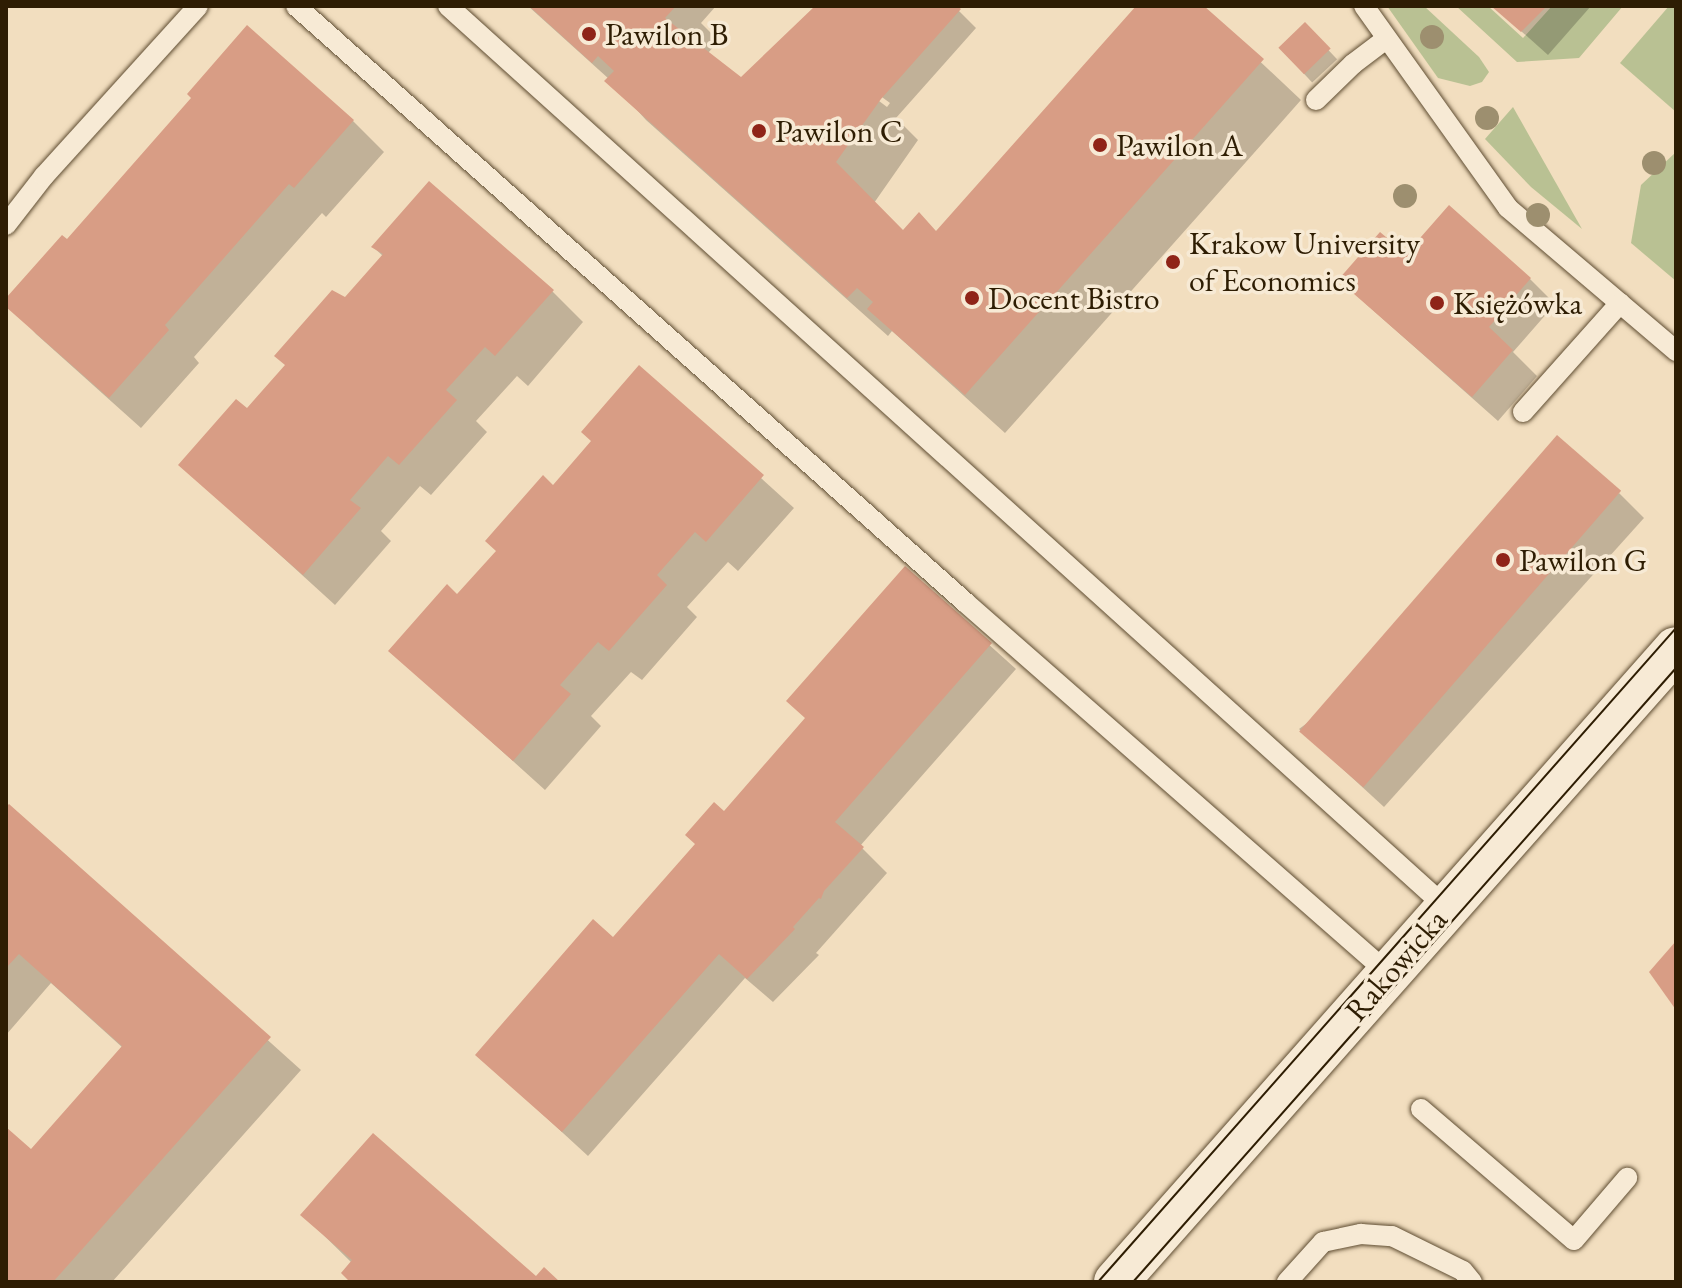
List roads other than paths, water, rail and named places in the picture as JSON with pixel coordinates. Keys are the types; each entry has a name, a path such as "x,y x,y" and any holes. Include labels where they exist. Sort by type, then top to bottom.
{"street":[{"name":"Rakowicka","path":"1116,1282 1676,649"}],"lane":[{"path":"6,225 44,176 198,6"},
{"path":"296,6 954,593 1389,974"},
{"path":"448,6 1447,908"},
{"path":"1364,6 1508,208 1676,351"},
{"path":"1316,100 1353,64 1386,39"},
{"path":"1523,412 1620,303"},
{"path":"1421,1109 1574,1240 1627,1178"},
{"path":"1287,1282 1323,1242 1361,1234 1392,1236 1463,1271 1472,1282"}],"tram line":[{"path":"1098,1282 1676,628"},
{"path":"1133,1282 1676,668"}],"place":[{"name":"Pawilon B","path":"589,34"},
{"name":"Pawilon C","path":"759,131"},
{"name":"Pawilon A","path":"1100,145"},
{"name":"Krakow University of Economics","path":"1173,262"},
{"name":"Docent Bistro","path":"972,298"},
{"name":"Księżówka","path":"1437,303"},
{"name":"Pawilon G","path":"1503,560"}]}
